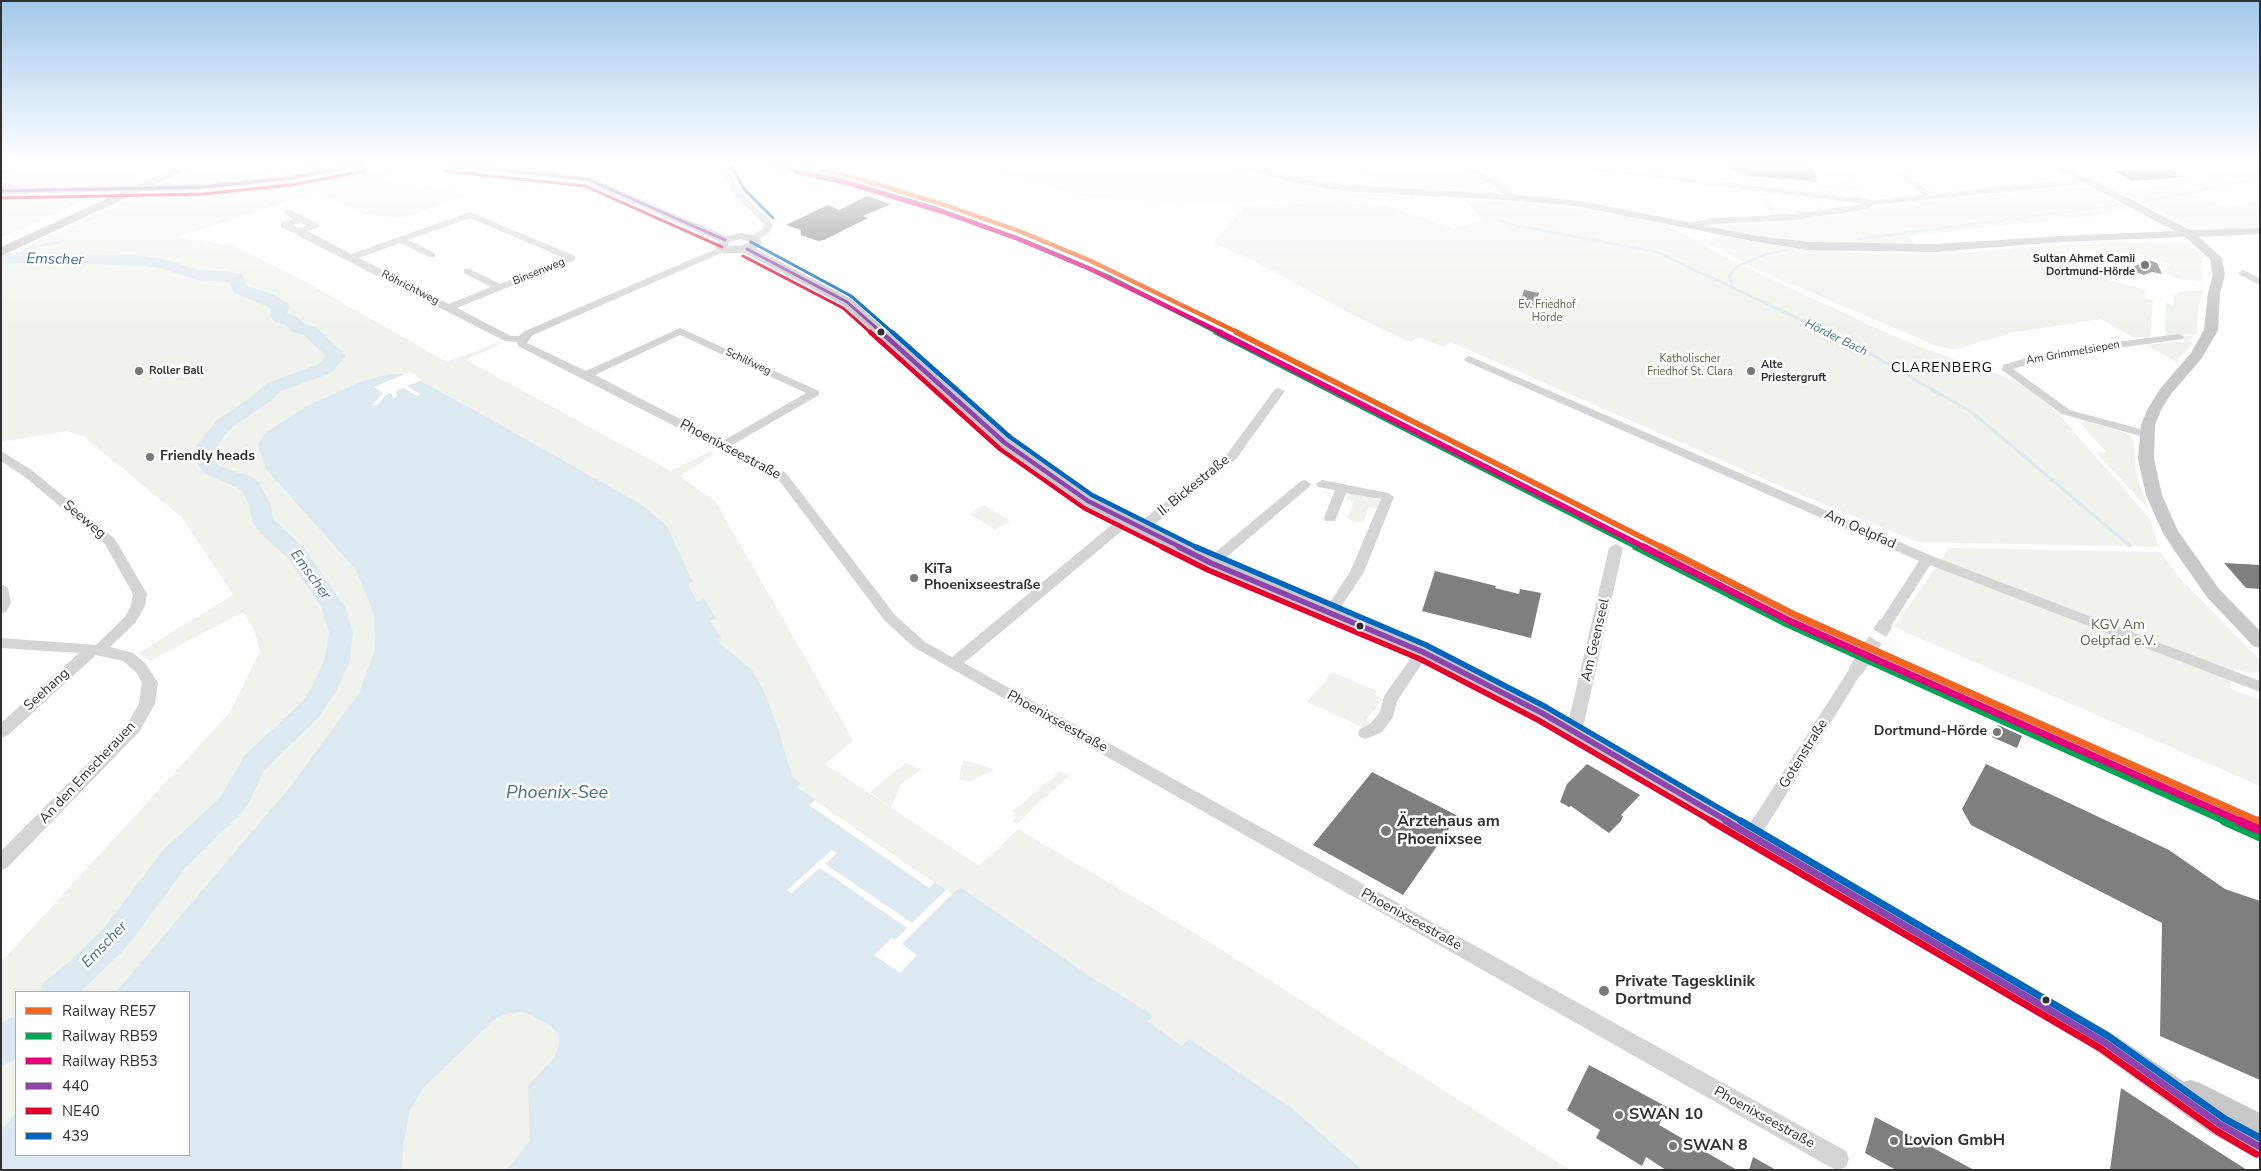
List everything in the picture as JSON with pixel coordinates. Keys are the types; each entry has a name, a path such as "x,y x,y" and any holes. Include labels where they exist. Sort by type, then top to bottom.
{"highway":[{"path":"1,243 48,222 65,219"},
{"path":"1,252 65,219"}],"main road":[{"path":"671,219 724,244 732,251 747,249 755,245 754,238 741,236 724,244"},
{"path":"1660,219 1772,241 1858,248 1935,248 2075,238 2260,231"},
{"path":"2161,219 2190,235 2216,258"},
{"path":"2162,219 2193,227 2232,232"},
{"path":"2232,232 2217,244 2216,258 2219,275 2214,293 2211,330 2196,355 2158,402 2147,434 2146,459 2150,478 2170,531 2202,579 2260,642"},
{"path":"747,249 838,296 886,335 1005,443 1088,501 1132,525 1212,563 1423,652 1574,732 2137,1064 2260,1128"},
{"path":"2137,1064 2221,1125 2260,1147"}],"street":[{"path":"299,231 315,226 301,219"},
{"name":"Röhrichtweg","path":"301,219 284,224 509,339 522,338"},
{"name":"Binsenweg","path":"350,258 460,219"},
{"name":"Binsenweg","path":"449,308 572,258 479,219"},
{"path":"754,238 769,227 763,219"},
{"path":"1692,225 1712,221 1772,219"},
{"path":"400,240 432,255"},
{"path":"522,338 542,327 724,244"},
{"name":"Binsenweg","path":"467,272 500,288"},
{"path":"2242,279 2260,282"},
{"name":"Schilfweg","path":"586,375 680,331 815,393 724,445"},
{"name":"Phoenixseestraße","path":"522,338 522,344 782,476 902,631 920,645 1838,1159"},
{"name":"Am Grimmelsiepen","path":"2147,434 2066,412 2007,370 2007,367 2030,360 2109,346 2179,338"},
{"name":"Am Oelpfad","path":"1469,359 1928,559 2259,686"},
{"name":"II. Bickestraße","path":"953,664 1132,525 1232,456 1279,391"},
{"name":"Seeweg","path":"1,455 29,474 110,542 140,594 138,606 130,620 96,649"},
{"path":"1212,563 1305,484"},
{"path":"1322,484 1388,497 1357,572 1330,613"},
{"path":"1330,518 1342,488"},
{"name":"Am Geenseel","path":"1574,732 1616,548"},
{"path":"1886,624 1928,559"},
{"path":"1,609 4,603 2,590"},
{"name":"An den Emscherauen","path":"1,643 96,649 128,657 141,668 150,684 147,704 133,728 1,863"},
{"name":"Seehang","path":"1,732 96,649"},
{"path":"1366,734 1376,728 1388,713 1389,700 1423,652"},
{"name":"Gotenstraße","path":"1752,836 1855,672"}],"green space":[{"path":"1,219 44,219 1,238"},
{"name":"Phoenix-See","path":"88,219 234,219 175,238 232,245 297,277 447,362 499,342 503,343 466,360 671,471 710,451 714,454 680,476 715,501 853,740 825,764 979,866 1018,829 1198,935 1570,1170 1,1170 1,962 230,712 260,651 254,630 243,612 150,661 138,653 233,595 181,517 83,436 67,431 1,442 1,258"},
{"path":"1235,219 1424,219 1453,229 1482,220 1481,219 1641,219 1662,222 1731,260 1876,328 1920,347 2012,380 2033,392 2055,410 2149,518 2159,547 1918,542 1787,489 1451,342 1442,347 1419,337 1410,342 1357,317 1254,261 1213,243"},
{"path":"1806,219 2065,219 1908,236 1916,246 1796,242 1730,231 1714,225 1749,225"},
{"path":"2176,219 2260,219 2260,228 2223,230 2204,228"},
{"path":"1722,236 1777,246 1868,254 1972,252 2092,242 2190,244 2202,256 2203,281 2177,279 2162,270 2172,265 2135,252 2106,264 2122,270 2116,273 2099,263 2095,255 2097,251 2071,247 2070,252 2073,260 2087,270 2109,280 2146,290 2145,298 2153,300 2150,337 2134,338 2101,319 2011,333 1954,350 1937,346 1755,268 1706,241"},
{"path":"2204,290 2198,310 2197,334 2165,336 2166,303 2174,305 2174,296 2182,291"},
{"path":"2180,336 2197,336 2192,337 2189,341 2193,343 2177,362 2146,345 2186,341"},
{"path":"2085,421 2126,433 2134,440 2136,474 2149,510 2096,452 2106,452 2081,424"},
{"path":"1351,493 1376,498 1380,501 1380,509 1369,507 1363,523 1347,519 1354,501 1345,499"},
{"path":"984,505 1010,521 995,530 969,514"},
{"name":"KGV Am Oelpfad e.V.","path":"1949,548 2161,552 2175,573 2260,660 2260,672 2250,673 2234,668 2230,688 2260,700 2260,786 1894,627"},
{"path":"1332,672 1377,691 1375,695 1383,699 1366,720 1370,723 1366,729 1307,702"},
{"path":"963,760 992,768 993,771 968,782 959,780"},
{"path":"905,763 922,769 901,784 891,807 870,792"},
{"path":"1059,772 1070,774 1017,824 1012,821 1016,817 1013,811"}],"water":[{"name":"Phoenix-See","path":"390,374 407,374 642,505 667,526 693,582 688,585 697,601 704,599 716,618 710,621 721,638 719,643 752,670 764,691 778,728 792,776 800,783 797,787 952,894 960,887 1094,979 1153,1015 1148,1022 1182,1046 1189,1039 1293,1109 1362,1170 505,1170 514,1162 530,1140 528,1086 555,1057 559,1043 558,1033 549,1025 531,1015 520,1012 506,1014 495,1019 424,1087 410,1110 403,1145 402,1170 1,1170 1,1131 15,1114 15,1156 190,1156 190,991 117,991 290,787 359,693 375,650 374,614 356,570 266,469 258,445 265,433 305,407 362,381"}],"pier":[{"path":"410,372 422,380 407,386 420,394 417,396 403,388 396,391 397,397 393,398 391,393 386,395 377,405 372,405 383,393 374,387"},
{"path":"815,800 935,883 929,888 809,805"},
{"path":"832,850 837,853 825,864 912,923 946,890 952,894 902,944 917,955 900,973 874,955 892,938 895,940 907,928 820,868 791,893 787,890"}],"building":[{"path":"799,219 867,219 824,240 818,241 801,235 801,230 786,225"},
{"path":"2149,260 2157,263 2162,274 2152,272 2144,275 2128,269"},
{"path":"1524,290 1539,293 1534,306 1520,304"},
{"path":"2224,563 2260,565 2260,589 2246,588"},
{"path":"1435,571 1496,586 1495,588 1519,594 1520,589 1541,593 1531,638 1422,611"},
{"path":"1998,725 2022,736 2017,748 1992,737"},
{"path":"1587,764 1640,795 1621,815 1623,816 1621,821 1609,833 1571,806 1569,807 1560,802 1567,784"},
{"path":"1986,764 2169,850 2225,889 2260,901 2260,1080 2160,1036 2162,923 1971,825 1962,809"},
{"name":"Ärztehaus am Phoenixsee","path":"1372,772 1458,816 1403,895 1313,845"},
{"name":"SWAN 10","path":"1589,1065 1667,1107 1659,1125 1737,1170 1666,1170 1646,1157 1642,1166 1596,1138 1600,1130 1567,1110"},
{"path":"2121,1088 2205,1143 2247,1170 2110,1170"},
{"name":"Lovion GmbH","path":"1875,1117 1974,1170 1896,1170 1865,1153"},
{"name":"SWAN 8","path":"1753,1157 1776,1170 1749,1170"}],"waterway":[{"path":"1858,239 2015,219"},
{"name":"Hörder Bach","path":"1498,220 1513,225 1657,252 1829,333"},
{"path":"18,258 21,253 32,247 64,241"},
{"path":"1733,287 1729,275 1738,266 1766,254 1787,250"},
{"name":"Emscher","path":"1,259 36,257 144,261 161,263 198,275 227,276 236,279 240,289 266,298 280,306 278,315 281,318 292,321 298,328 310,331 337,356 324,369 274,387 261,399 224,424 206,446 204,459 212,470 244,482 251,488 260,505 263,521 269,529 296,553 324,593 333,607 341,632 337,661 323,691 309,711 254,763 246,775 239,794 230,806 175,858 114,939 80,973 57,991"},
{"name":"Hörder Bach","path":"1826,332 1860,348 1973,413 2130,546"},
{"name":"Emscher","path":"1,1050 15,1032"}],"tunnel":[{"path":"1855,672 1886,623"}],"rail line":[{"name":"RB53","path":"962,219 1016,238 1088,268 1170,307 1792,622 2257,829"},
{"name":"RB59","path":"963,219 1027,242 1109,277 1783,622 2260,837"},
{"name":"RE57","path":"984,219 1091,261 1173,300 1795,615 2260,822"}],"transit line":[{"name":"NE40","path":"658,219 722,247"},
{"name":"440","path":"677,219 725,240"},
{"name":"439","path":"751,242 851,296 1010,437 1092,495 1214,556 1426,645 1546,707 2108,1036 2225,1119 2260,1138"},
{"name":"440","path":"747,249 847,302 1005,443 1088,501 1211,563 1423,652 1542,713 2104,1042 2221,1125 2260,1147"},
{"name":"NE40","path":"743,256 843,308 1000,449 1084,508 1208,570 1420,659 1538,720 2100,1048 2217,1131 2256,1154"}],"place":[{"name":"Sultan Ahmet Camii Dortmund-Hörde","path":"2145,265"},
{"name":"Roller Ball","path":"139,371"},
{"name":"Alte Priestergruft","path":"1751,371"},
{"name":"Friendly heads","path":"150,457"},
{"name":"KiTa Phoenixseestraße","path":"914,578"},
{"name":"Dortmund-Hörde","path":"1997,732"},
{"name":"Ärztehaus am Phoenixsee","path":"1386,831"},
{"name":"Private Tagesklinik Dortmund","path":"1604,991"},
{"name":"SWAN 10","path":"1619,1115"},
{"name":"Lovion GmbH","path":"1894,1141"},
{"name":"SWAN 8","path":"1673,1146"}],"district":[{"name":"CLARENBERG","path":"1942,369"}],"park label":[{"name":"Ev. Friedhof Hörde","path":"1547,311"},
{"name":"Katholischer Friedhof St. Clara","path":"1690,365"}]}
